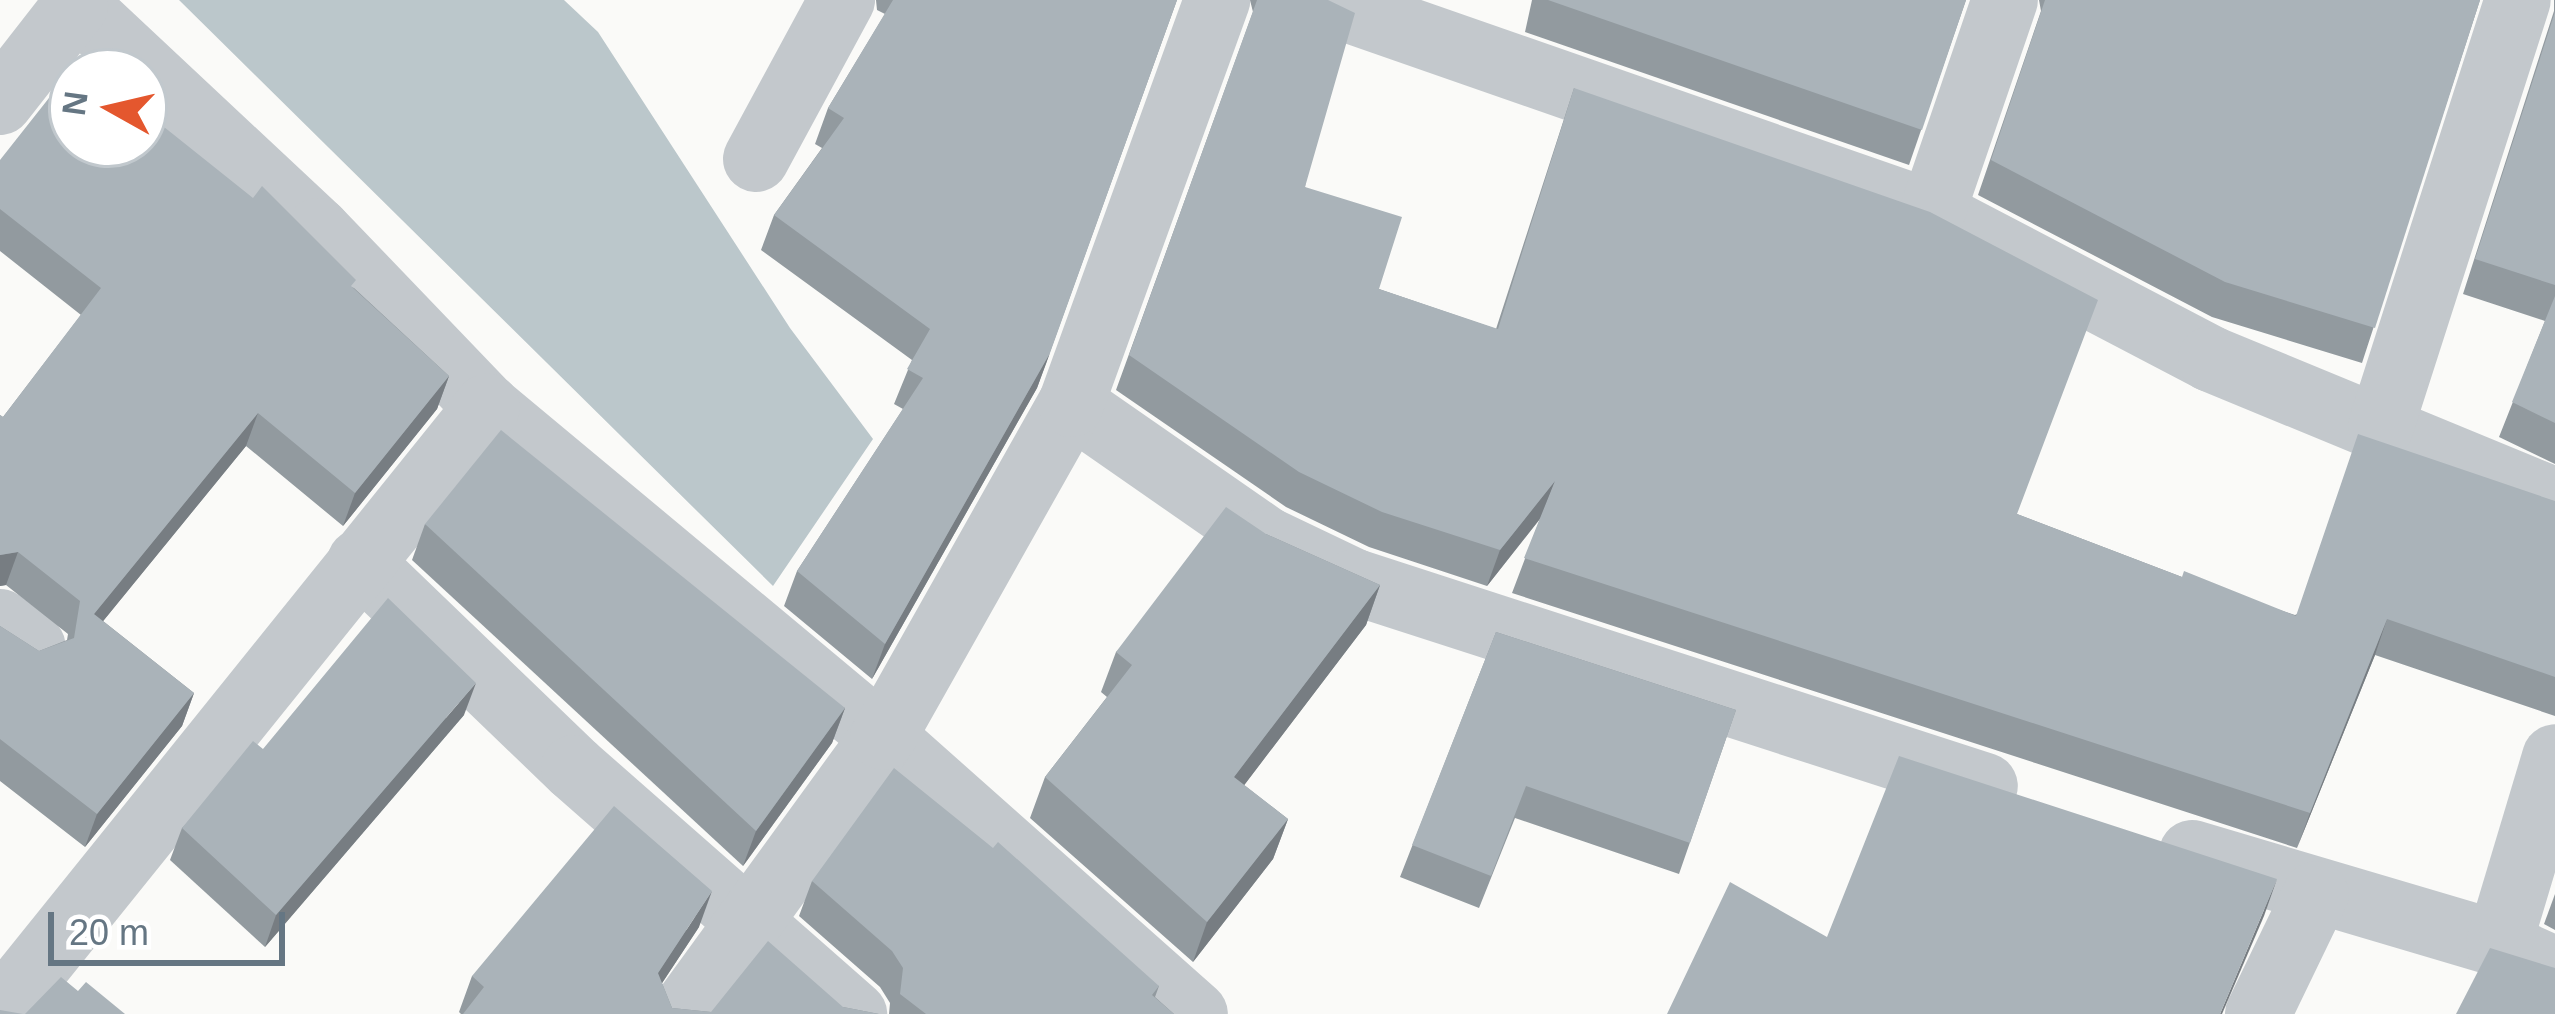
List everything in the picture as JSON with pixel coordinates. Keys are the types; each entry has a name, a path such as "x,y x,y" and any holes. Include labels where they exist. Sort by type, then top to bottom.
{"street":[{"path":"756,159 842,0"},
{"path":"682,1014 883,736 1071,404 1216,0"},
{"path":"1321,0 1399,11 1932,213 2212,359 2555,501"},
{"path":"1932,213 2005,0"},
{"path":"2381,426 2518,0"},
{"path":"0,102 73,3 318,231 487,407 883,736 1195,1014"},
{"path":"1071,404 1267,540 1354,582 2048,807"},
{"path":"0,1012 487,407"},
{"path":"360,562 592,784 854,1014"},
{"path":"2138,836 2527,957 2555,757"},
{"path":"2258,1014 2316,894"}],"shaded area":[{"path":"179,0 564,0 598,32 790,328 873,439 773,586"}],"building":[{"path":"893,0 1177,0 1050,353 885,644 797,571 923,378 907,369 930,329 774,215 844,118 828,108"},
{"path":"1257,0 1328,0 1355,13 1305,187 1402,217 1379,289 1498,329 1574,88 1930,212 2098,300 2017,514 2182,577 2184,571 2296,616 2358,434 2555,501 2555,677 2387,619 2310,813 1524,558 1555,481 1500,550 1382,512 1299,472 1129,355"},
{"path":"1548,0 1966,0 1922,130"},
{"path":"2045,0 2480,0 2375,328 2225,282 1991,160"},
{"path":"2555,12 2555,285 2475,259"},
{"path":"48,99 48,168 168,168 168,130 253,198 262,186 356,280 351,286 449,376 355,493 258,413 94,614 194,693 97,814 0,739 0,626 39,651 74,638 80,601 18,552 0,555 0,415 101,288 0,209 0,160"},
{"path":"2555,296 2555,423 2512,402"},
{"path":"501,430 845,708 756,831 425,524"},
{"path":"1226,507 1266,534 1380,585 1234,777 1288,819 1207,922 1045,777 1132,665 1116,652"},
{"path":"388,598 476,683 276,915 182,828 253,741 263,749"},
{"path":"1496,632 1736,710 1690,843 1526,786 1491,876 1412,845"},
{"path":"1899,756 2277,879 2220,1014 1667,1014 1730,882 1827,937"},
{"path":"894,768 993,848 998,842 1159,986 1152,995 1174,1014 926,1014 900,994 903,968 892,951 812,881"},
{"path":"614,806 712,891 658,973 672,1008 711,1012 768,941 843,1007 879,1014 463,1014 484,987 472,976"},
{"path":"2490,948 2555,968 2555,1014 2456,1014"},
{"path":"61,977 78,991 86,982 125,1014 25,1014"}]}
